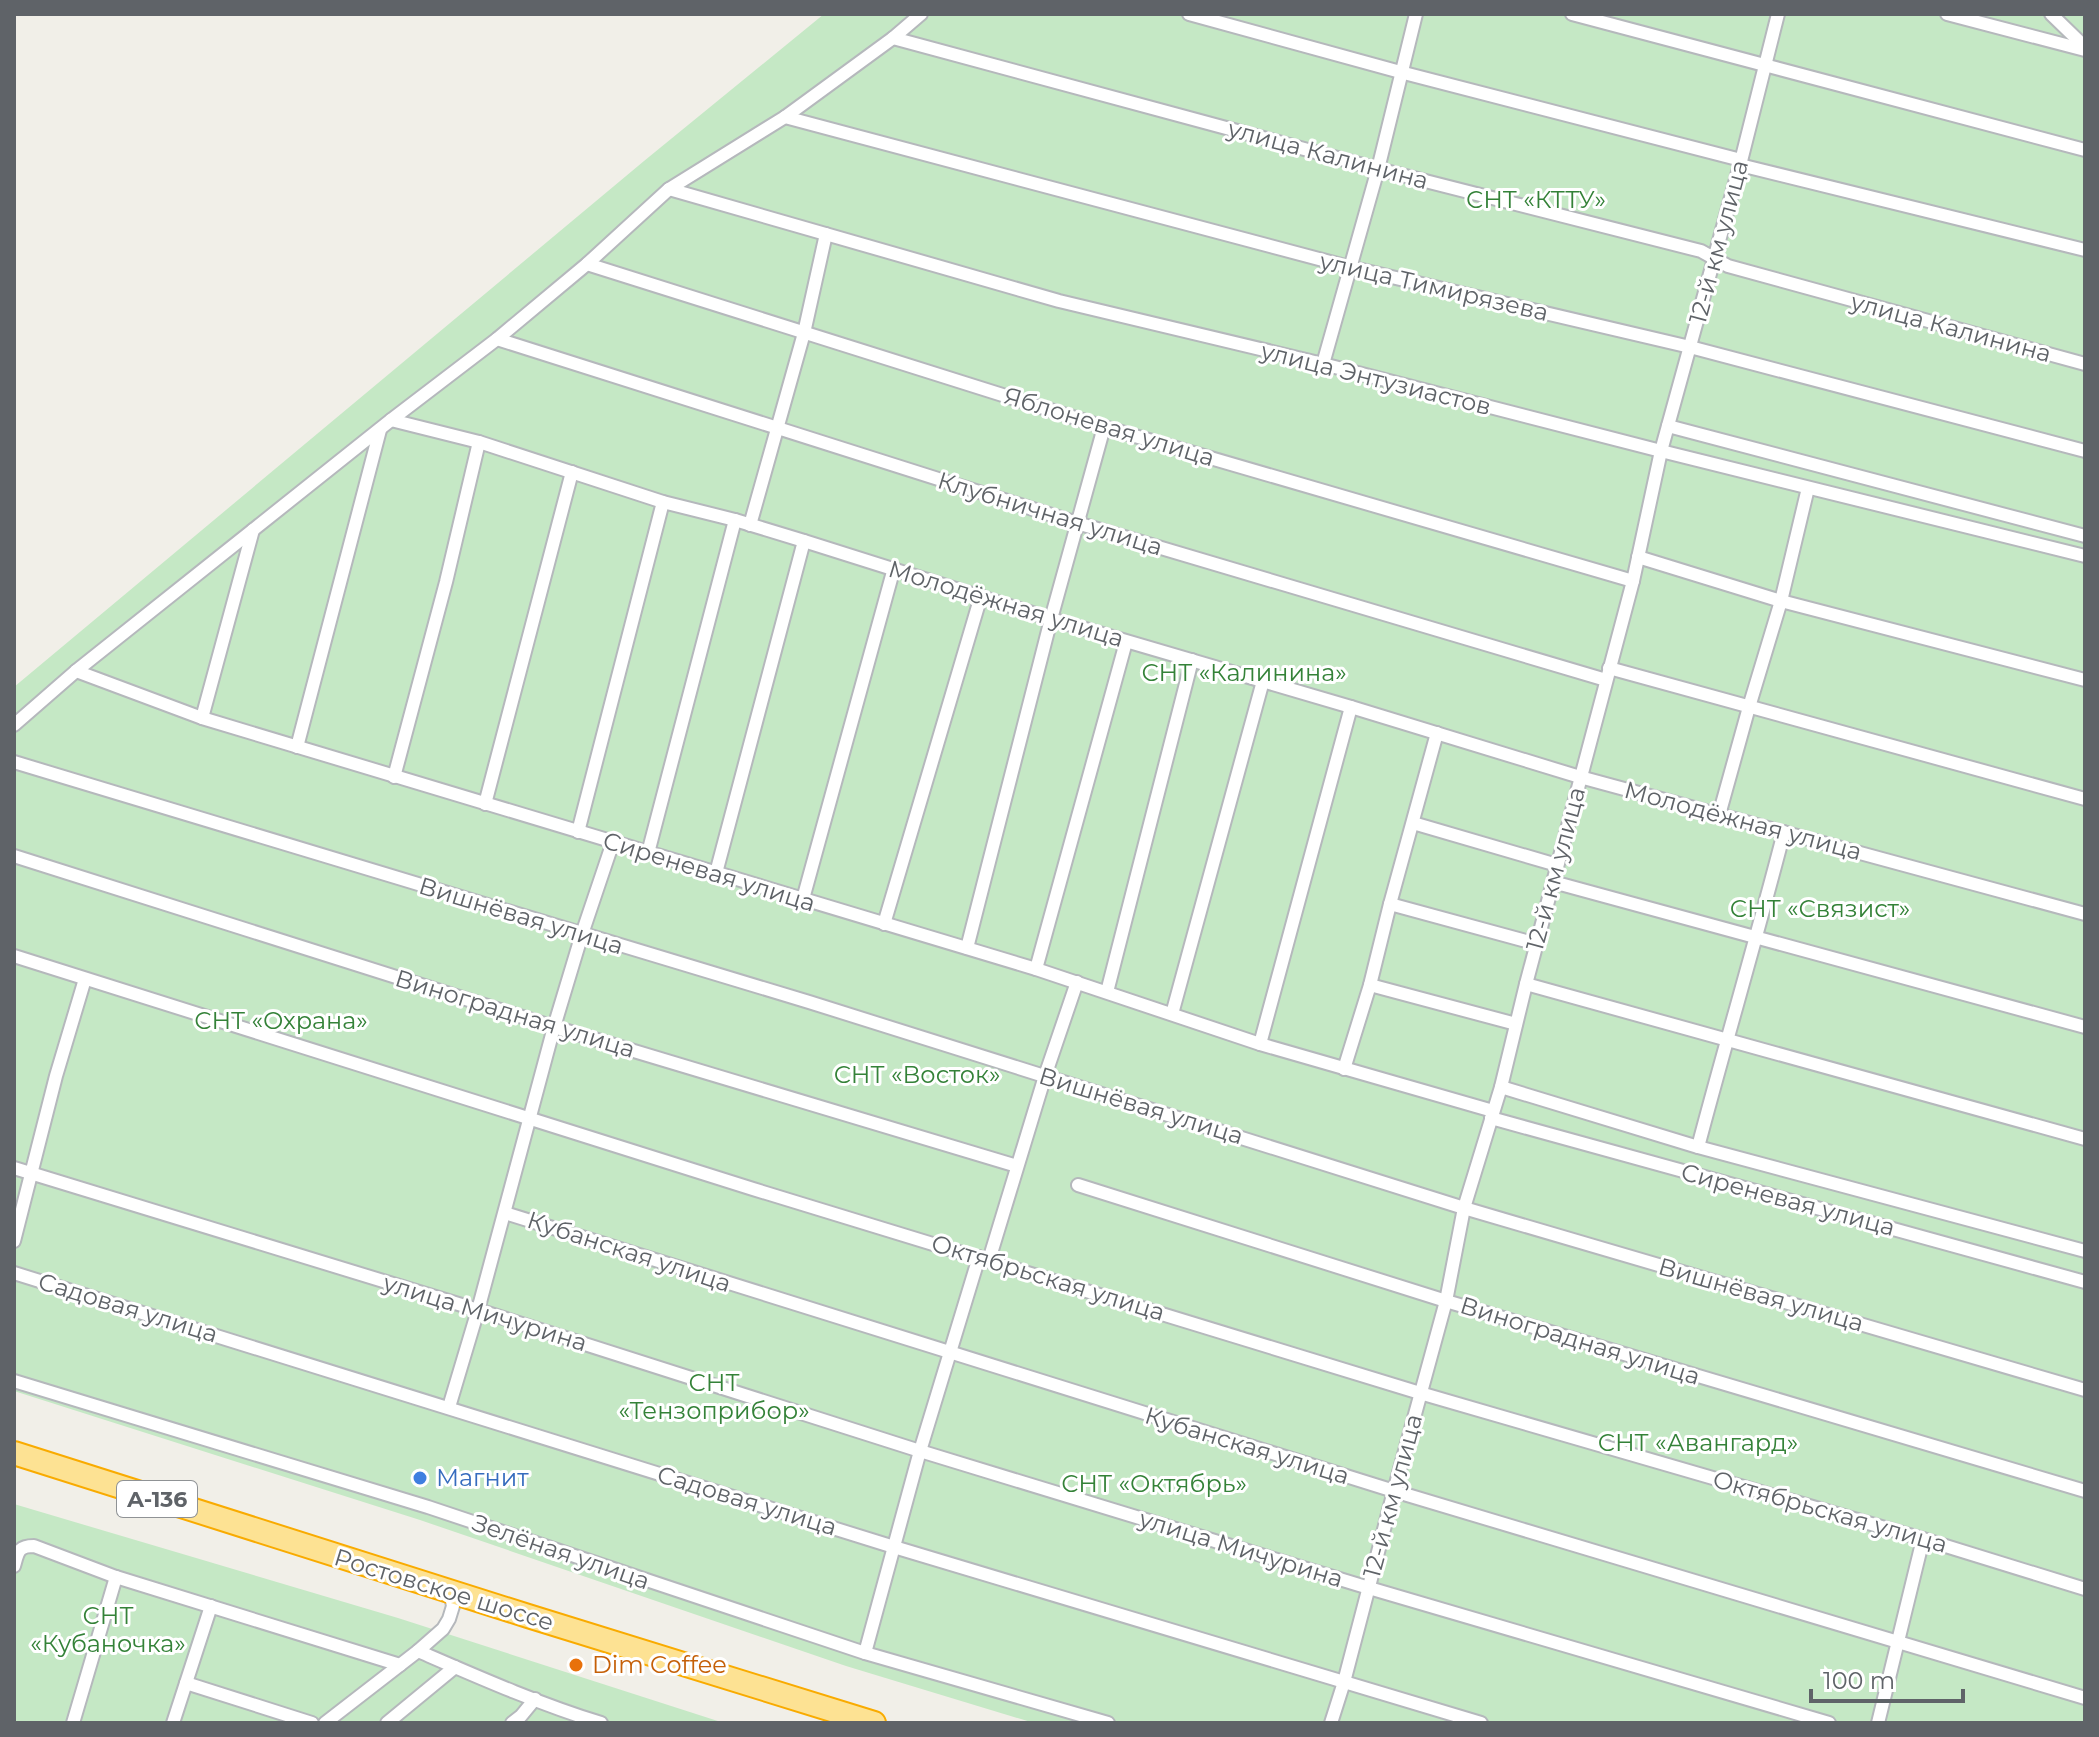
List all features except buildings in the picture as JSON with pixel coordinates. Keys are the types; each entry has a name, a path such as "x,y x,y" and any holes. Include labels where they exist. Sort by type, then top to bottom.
{"highway":[{"name":"Ростовское шоссе","path":"14,1453 833,1723"},
{"name":"Ростовское шоссе","path":"14,1466 874,1723"}],"street":[{"path":"14,725 76,671 497,339 587,264 669,189 785,117 921,14"},
{"path":"1189,14 1741,162 2085,250"},
{"path":"1323,364 1378,169 1416,14"},
{"path":"1572,14 2085,150"},
{"name":"12-й км улица","path":"1331,1723 1446,1301 1464,1208 1501,1087 1633,581 1661,451 1741,162 1778,14"},
{"path":"1947,14 2085,48"},
{"path":"2051,14 2085,48"},
{"name":"улица Калинина","path":"893,38 1378,169 1701,251 1728,266 2085,364"},
{"name":"улица Тимирязева","path":"785,117 1349,267 1690,347 2085,451"},
{"name":"улица Энтузиастов","path":"669,189 1059,301 1323,364 2085,556"},
{"path":"750,525 804,333 826,234"},
{"name":"Яблоневая улица","path":"587,264 1104,427 1633,581"},
{"name":"Клубничная улица","path":"497,339 1077,523 1607,674 1749,707 2085,799"},
{"name":"Молодёжная улица","path":"391,420 479,442 663,502 735,520 1126,642 1580,777 2085,914"},
{"path":"1668,426 2085,536"},
{"path":"967,948 1051,619 1104,427"},
{"path":"297,747 380,430"},
{"path":"394,777 446,582 479,442"},
{"path":"485,804 572,472"},
{"path":"1719,815 1781,601 1808,488"},
{"path":"578,832 663,502"},
{"path":"648,853 735,520"},
{"path":"202,718 253,530"},
{"path":"716,873 804,541"},
{"path":"1638,557 1781,601 2085,680"},
{"path":"803,899 894,568"},
{"path":"884,924 981,596"},
{"path":"1036,969 1126,642"},
{"path":"1107,992 1192,660"},
{"name":"Сиреневая улица","path":"76,671 202,718 1036,969 1260,1044 1492,1115 2085,1282"},
{"path":"1172,1014 1263,681"},
{"path":"1260,1044 1351,707"},
{"path":"1344,1069 1370,985 1437,733"},
{"name":"Вишнёвая улица","path":"14,762 809,1002 1464,1208 2085,1390"},
{"path":"1413,823 1557,865"},
{"path":"1698,1147 1784,832"},
{"path":"449,1407 554,1027 613,842"},
{"name":"Виноградная улица","path":"14,856 554,1027 1017,1166"},
{"path":"1553,882 2085,1027"},
{"path":"1390,904 1537,944"},
{"name":"Октябрьская улица","path":"14,956 753,1189 1420,1393 2085,1589"},
{"path":"14,1241 56,1076 85,979"},
{"path":"865,1653 920,1451 1077,982"},
{"path":"1526,984 2085,1139"},
{"path":"1370,985 1516,1024"},
{"path":"1501,1087 1698,1147 2085,1251"},
{"name":"улица Мичурина","path":"14,1168 478,1310 920,1451 1369,1588 1829,1723"},
{"name":"Виноградная улица","path":"1078,1185 1446,1301 2085,1491"},
{"name":"Кубанская улица","path":"505,1213 1394,1491 2085,1698"},
{"name":"Садовая улица","path":"14,1273 894,1547 1481,1723"},
{"name":"Зелёная улица","path":"14,1381 428,1507 865,1653 1108,1723"},
{"path":"1878,1723 1923,1539"},
{"path":"14,1566 21,1548 34,1546 116,1577 400,1665"},
{"path":"73,1723 116,1577"},
{"path":"325,1723 443,1629 449,1619 452,1599"},
{"path":"173,1723 211,1606"},
{"path":"418,1651 600,1723"},
{"path":"387,1723 455,1667"},
{"path":"186,1683 312,1723"},
{"path":"512,1723 535,1699"}],"green space":[{"path":"824,14 2085,14 2085,1723 1034,1723 846,1666 420,1520 14,1391 14,687"},
{"name":"СНТ «Кубаночка»","path":"14,1504 398,1618 724,1723 14,1723"}],"place":[{"name":"Магнит","path":"420,1478"},
{"name":"Dim Coffee","path":"576,1665"}],"park label":[{"name":"СНТ «КТТУ»","path":"1536,200"},
{"name":"СНТ «Калинина»","path":"1244,673"},
{"name":"СНТ «Связист»","path":"1820,909"},
{"name":"СНТ «Охрана»","path":"281,1021"},
{"name":"СНТ «Восток»","path":"917,1075"},
{"name":"СНТ «Тензоприбор»","path":"714,1397"},
{"name":"СНТ «Авангард»","path":"1698,1443"},
{"name":"СНТ «Октябрь»","path":"1154,1484"}]}
